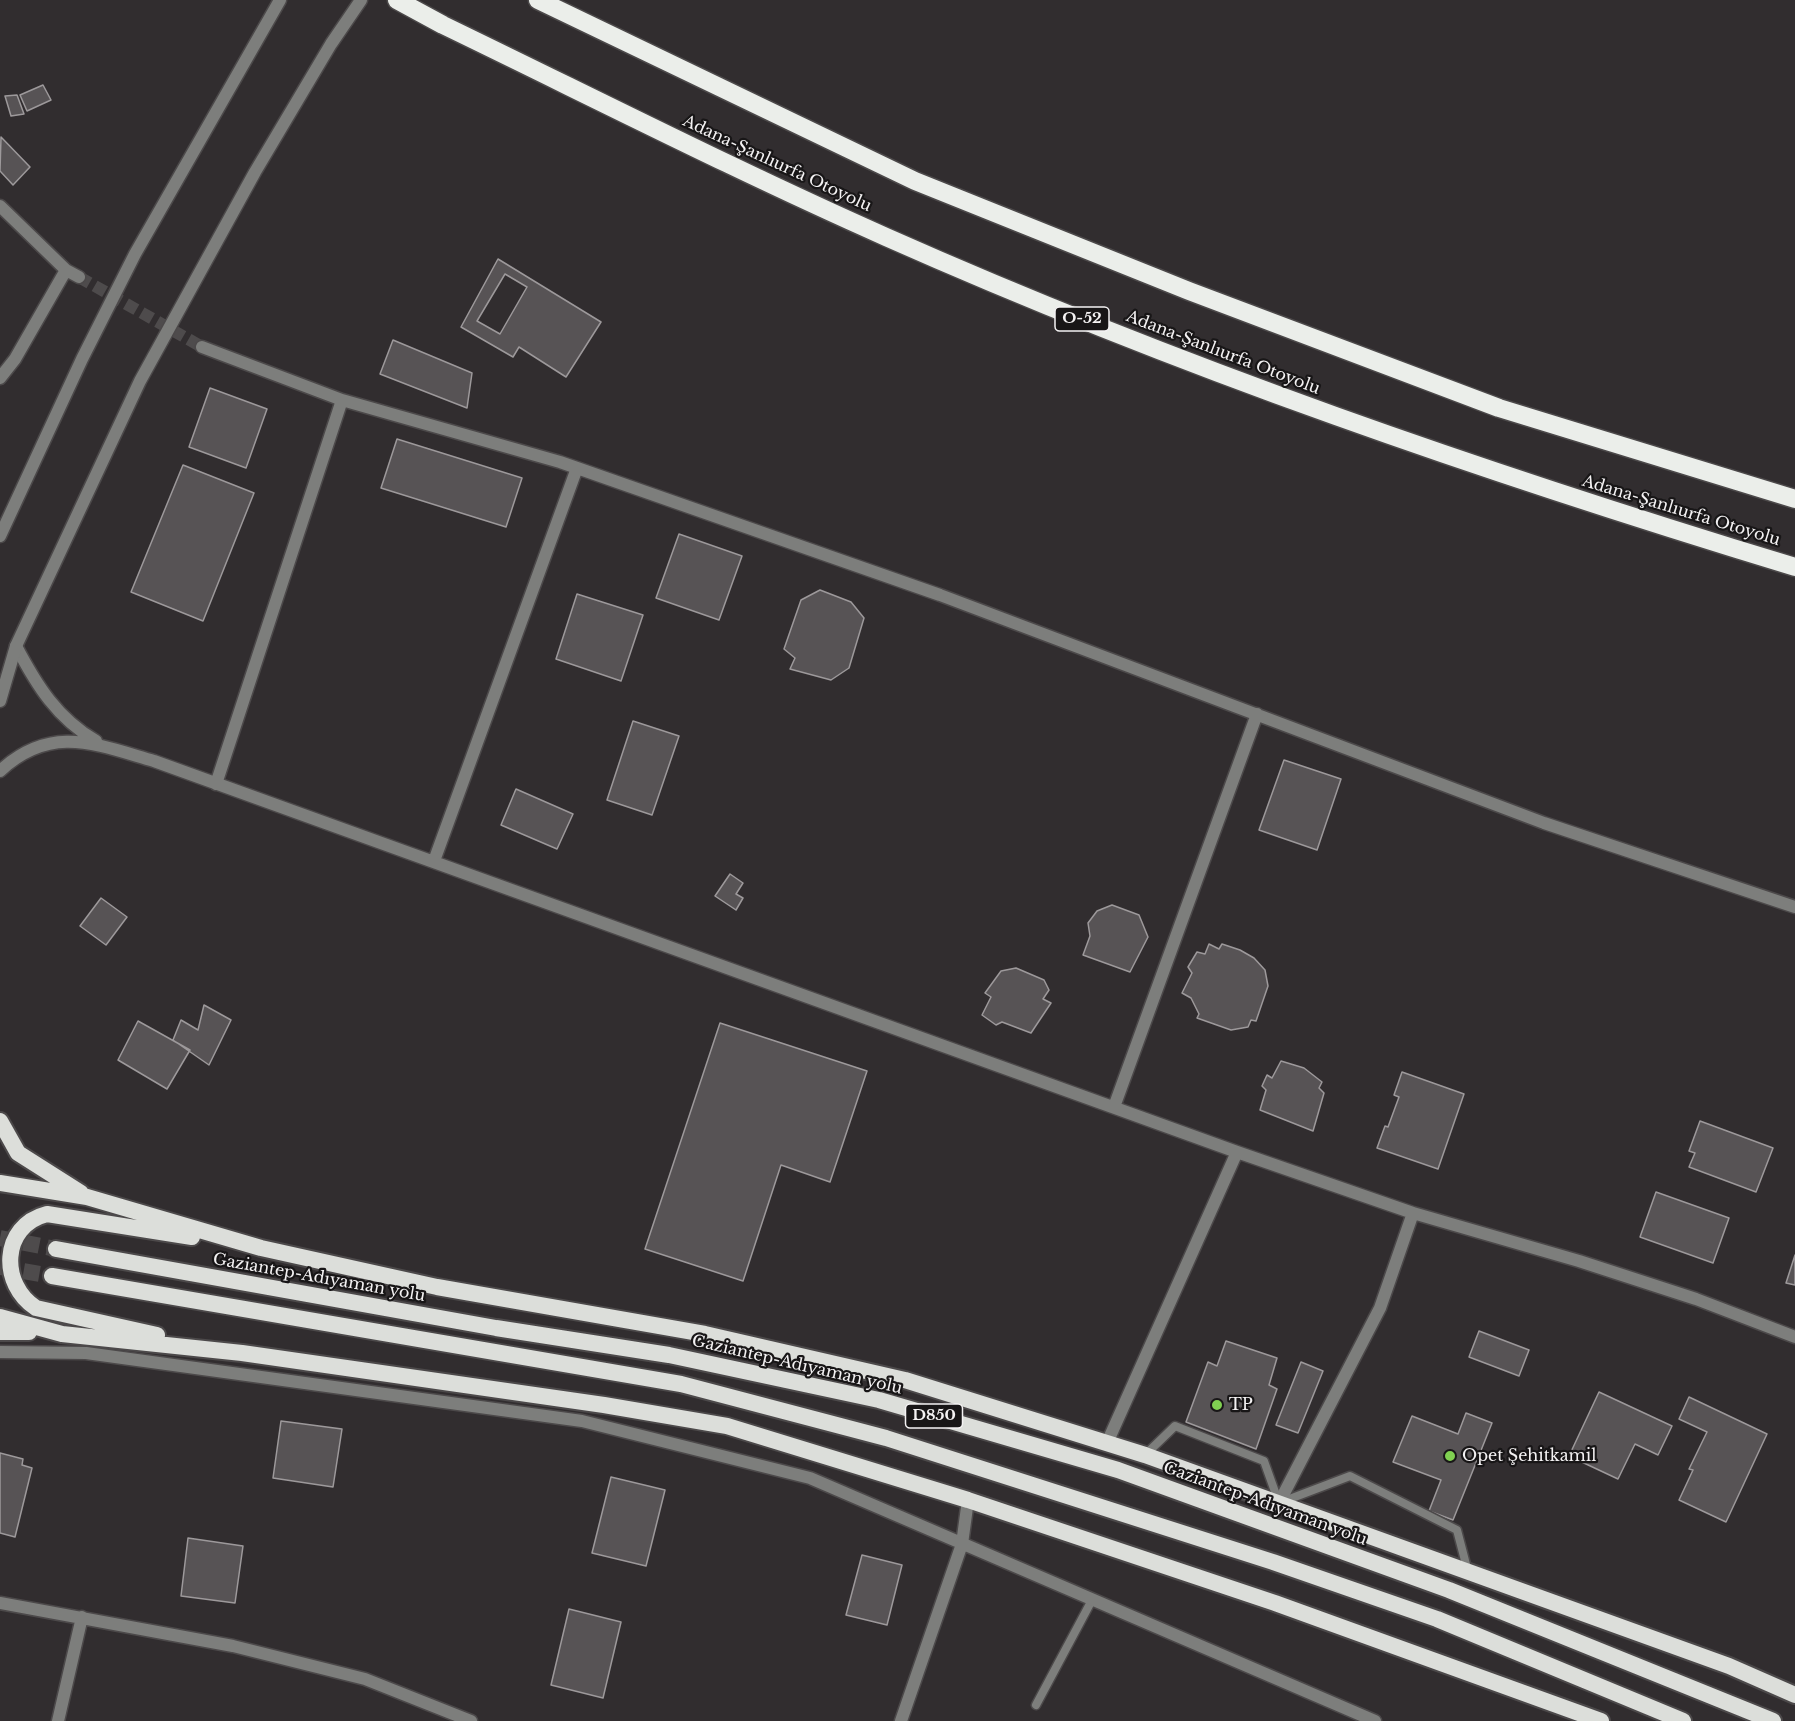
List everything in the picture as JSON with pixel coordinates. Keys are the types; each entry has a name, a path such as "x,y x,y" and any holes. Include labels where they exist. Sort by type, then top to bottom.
{"highway":[{"name":"Adana-Şanlıurfa Otoyolu","path":"397,0 443,26 885,237 1147,345 1304,406 1470,465 1795,567"},
{"path":"537,0 915,181 1189,291 1499,408 1795,499"},
{"path":"0,1121 18,1153 87,1197"},
{"path":"0,1183 87,1197 261,1248"},
{"path":"243,1353 36,1308 13,1293 5,1281 2,1253 7,1238 17,1226 31,1217 47,1214 261,1248 437,1287 716,1336 904,1380 1145,1455 1729,1666 1795,1695"},
{"name":"Gaziantep-Adıyaman yolu","path":"56,1249 496,1328 669,1355 879,1400 1129,1474 1449,1590 1773,1721"},
{"name":"D850","path":"52,1276 681,1384 886,1438 1071,1495 1426,1615 1683,1721"},
{"path":"0,1317 62,1334"},
{"path":"0,1332 62,1334 243,1353 604,1404 727,1426 968,1500 1275,1603 1600,1721"}],"street":[{"path":"0,701 16,645 140,381 255,172 331,44 361,0"},
{"path":"0,536 82,358 130,265 277,4"},
{"path":"0,206 66,270 79,277"},
{"path":"0,378 15,359 66,270"},
{"path":"202,346 342,400 577,468 940,595 1544,823 1795,907"},
{"path":"216,784 342,400"},
{"path":"434,861 577,468"},
{"path":"16,645 57,712 75,728 105,747"},
{"path":"1114,1107 1257,714"},
{"path":"0,771 17,756 51,744 71,740 154,761 1237,1152 1413,1213 1579,1261 1696,1299 1795,1337"},
{"path":"1107,1443 1237,1152"},
{"path":"1279,1503 1380,1308 1413,1213"},
{"path":"0,1352 86,1353 582,1421 810,1478 1375,1721"},
{"path":"901,1721 962,1544 968,1500"},
{"path":"0,1603 233,1646 365,1679 471,1721"},
{"path":"58,1721 82,1617"}],"lane":[{"path":"1145,1455 1175,1426 1263,1461 1279,1503 1350,1476 1457,1530 1468,1572"},
{"path":"1036,1705 1092,1600"}],"building":[{"path":"43,85 51,100 27,111 20,95"},
{"path":"17,95 24,114 11,116 5,96"},
{"path":"1,137 30,167 13,185 0,171"},
{"path":"498,259 601,322 566,377 519,347 513,357 461,327","holes":["505,274 527,287 500,334 477,321"]},
{"path":"393,340 472,373 467,408 380,374"},
{"path":"210,388 267,409 246,468 189,447"},
{"path":"397,439 522,478 506,527 381,488"},
{"path":"183,465 254,493 203,621 131,592"},
{"path":"679,534 742,556 719,620 656,598"},
{"path":"820,590 851,602 864,618 849,668 831,680 790,669 795,658 784,649 801,600"},
{"path":"577,594 643,615 621,681 556,659"},
{"path":"633,721 679,736 652,815 607,800"},
{"path":"1284,760 1341,779 1317,850 1259,830"},
{"path":"516,789 573,814 557,849 501,825"},
{"path":"730,874 743,883 736,894 743,898 736,910 715,896"},
{"path":"101,898 127,917 106,945 80,926"},
{"path":"1112,905 1139,915 1148,937 1130,972 1083,955 1090,936 1088,923 1097,911"},
{"path":"1209,944 1219,949 1222,944 1240,950 1254,958 1265,970 1268,986 1256,1021 1251,1020 1248,1027 1231,1030 1197,1018 1199,1014 1191,998 1182,993 1192,973 1188,967 1197,952 1205,954"},
{"path":"1016,968 1044,980 1049,990 1043,999 1051,1003 1031,1033 1002,1022 996,1025 982,1015 991,997 985,993 1001,971"},
{"path":"204,1005 231,1020 209,1065 173,1040 181,1020 198,1030"},
{"path":"138,1021 190,1050 167,1089 118,1060"},
{"path":"720,1023 867,1071 830,1182 781,1165 743,1281 645,1249"},
{"path":"1281,1061 1304,1068 1322,1082 1319,1088 1324,1093 1313,1131 1260,1110 1266,1090 1262,1086 1267,1075 1272,1078"},
{"path":"1402,1072 1464,1094 1438,1169 1377,1148 1399,1097 1394,1095"},
{"path":"1700,1121 1773,1148 1756,1192 1689,1167 1695,1153 1689,1151"},
{"path":"1656,1192 1729,1218 1713,1263 1640,1237"},
{"path":"1795,1255 1795,1285 1786,1283"},
{"path":"1479,1331 1529,1350 1519,1376 1469,1357"},
{"path":"1226,1341 1277,1358 1269,1385 1277,1389 1256,1449 1186,1422 1208,1362 1217,1366"},
{"path":"1301,1362 1323,1371 1298,1433 1276,1425"},
{"path":"1599,1392 1672,1426 1658,1455 1635,1444 1618,1479 1569,1456"},
{"path":"1689,1397 1767,1434 1726,1522 1679,1500 1693,1470 1689,1469 1707,1432 1679,1419"},
{"path":"1466,1413 1492,1423 1453,1520 1429,1511 1441,1480 1393,1462 1412,1416 1458,1434"},
{"path":"281,1421 342,1429 333,1487 273,1478"},
{"path":"0,1453 23,1459 22,1465 32,1468 15,1537 0,1533"},
{"path":"611,1477 665,1490 646,1566 592,1553"},
{"path":"188,1538 243,1546 235,1603 181,1596"},
{"path":"862,1555 902,1565 887,1625 846,1615"},
{"path":"569,1609 621,1622 603,1698 551,1685"}],"tunnel":[{"path":"79,277 202,347"},
{"path":"0,1238 56,1249"},
{"path":"0,1267 52,1276"}],"place":[{"name":"TP","path":"1217,1405"},
{"name":"Opet Şehitkamil","path":"1450,1456"}]}
